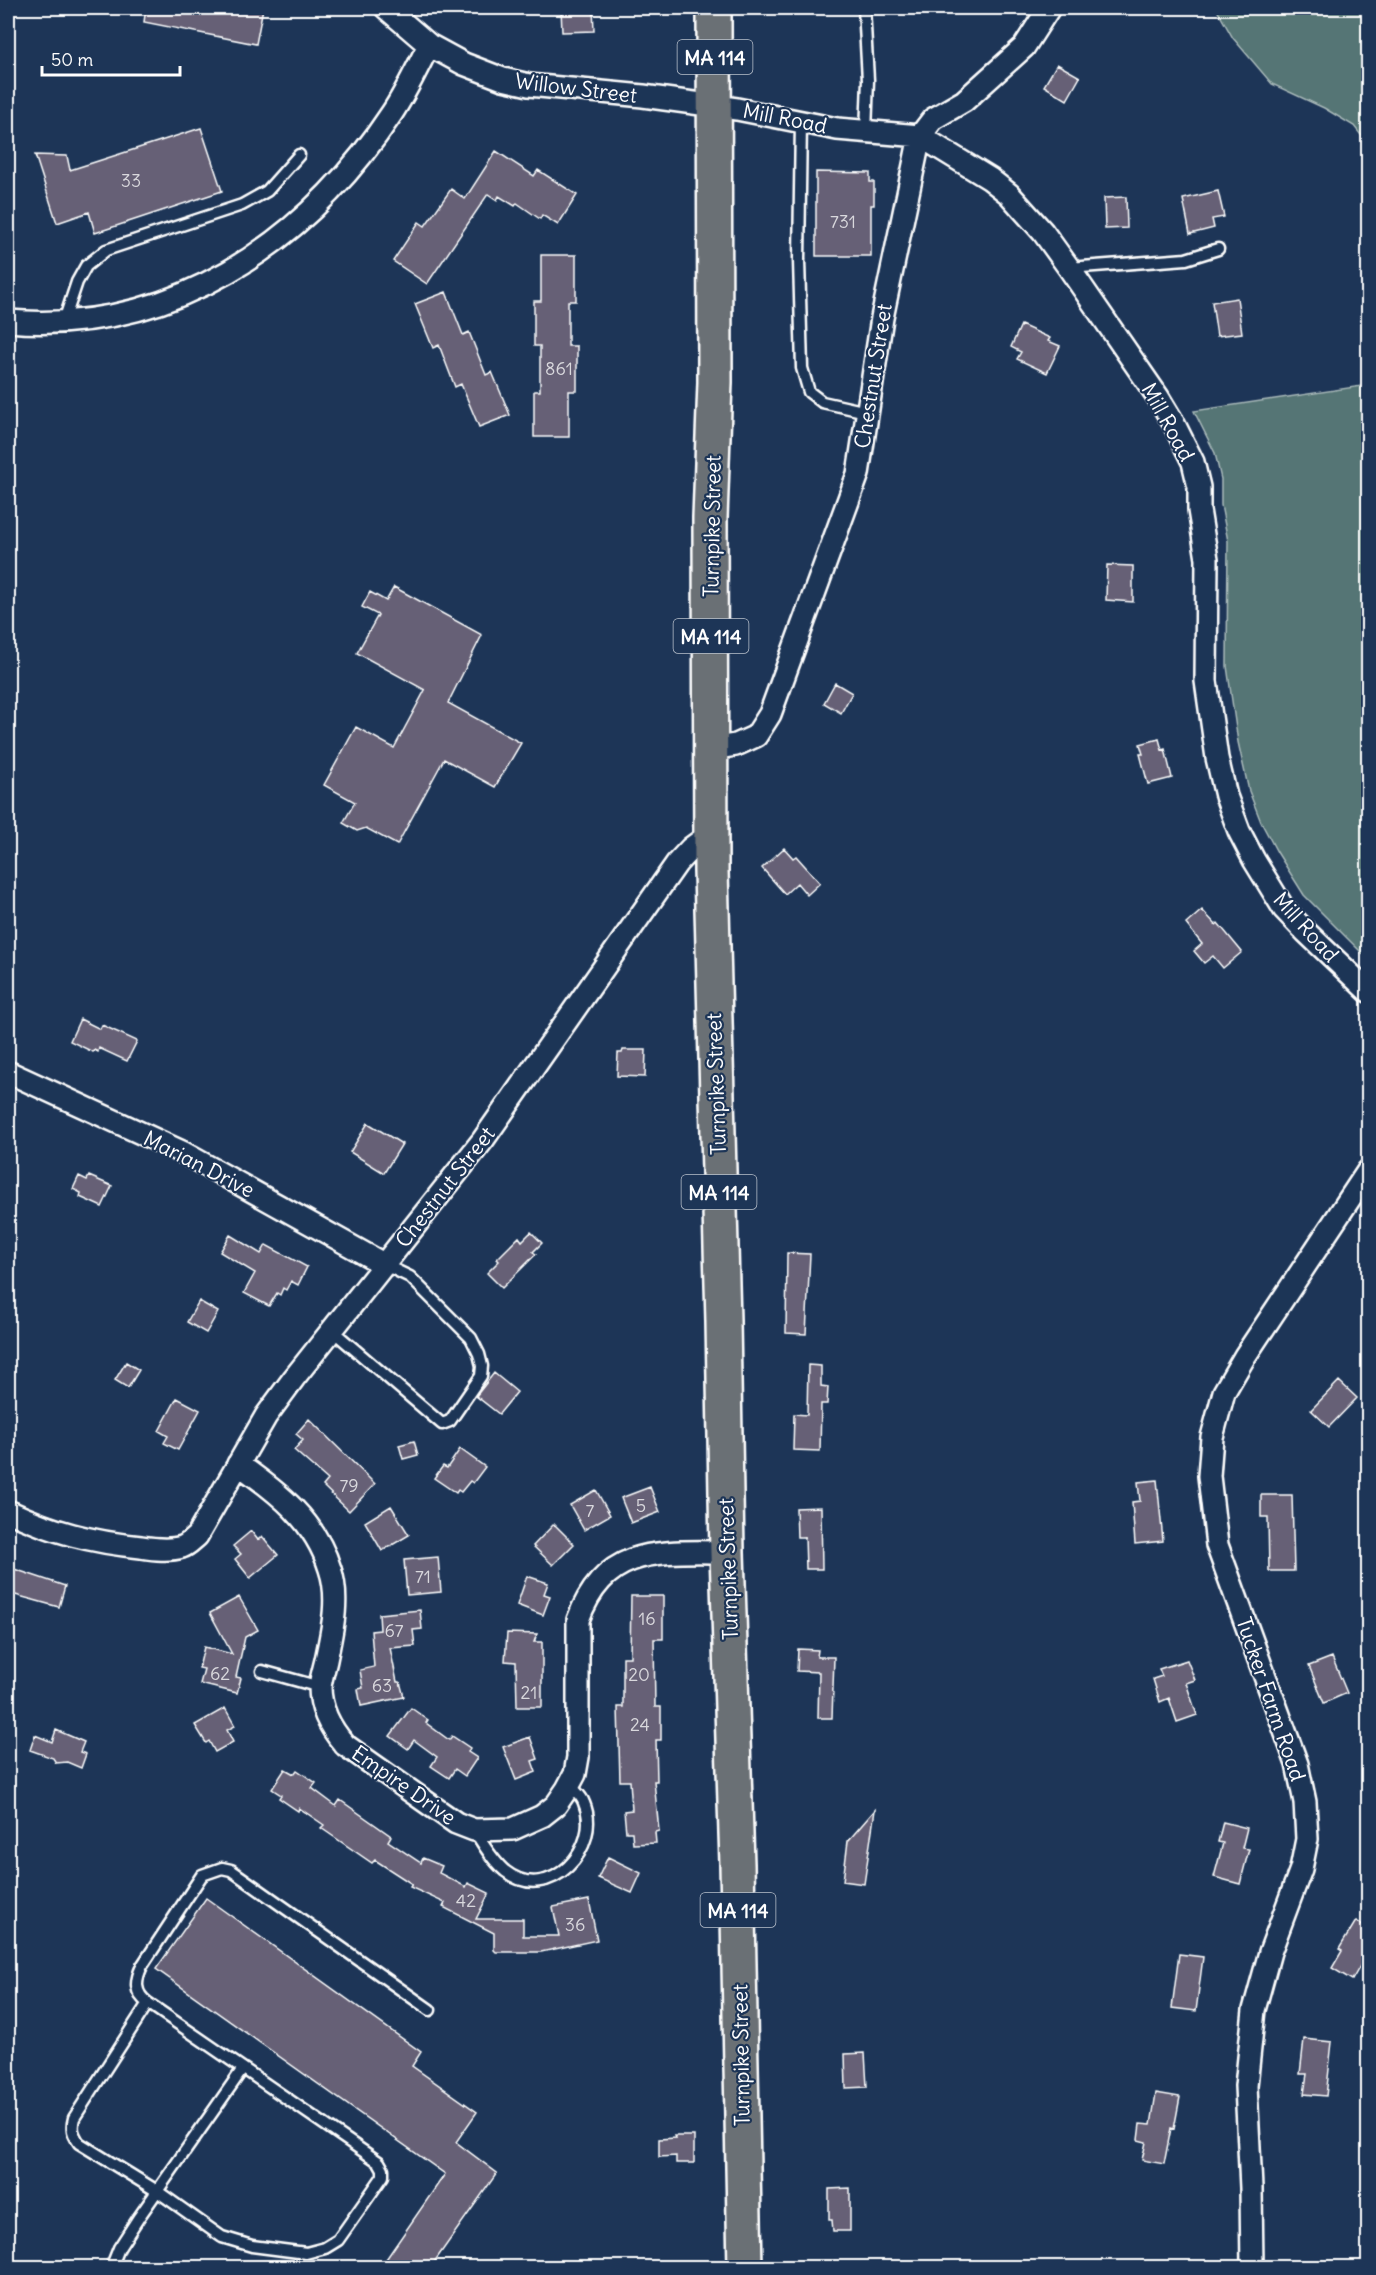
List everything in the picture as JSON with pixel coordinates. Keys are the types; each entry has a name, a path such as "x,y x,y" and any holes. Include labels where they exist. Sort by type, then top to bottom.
{"highway":[{"name":"Turnpike Street","path":"714,8 715,401 710,518 712,950 737,1864 745,2268"}],"street":[{"name":"Willow Street","path":"386,8 429,45 464,64 503,79 529,85 643,96 714,106"},
{"path":"920,136 933,119 964,101 1024,47 1049,8"},
{"path":"8,321 64,321 107,315 178,297 212,282 255,257 295,225 349,170 393,112 429,45"},
{"name":"Mill Road","path":"714,106 837,129 920,136 990,179 1009,194 1043,232 1158,397 1193,462 1199,487 1199,510 1207,559 1205,645 1210,714 1226,796 1239,831 1284,909 1368,991"},
{"name":"Chestnut Street","path":"710,749 736,745 756,736 770,714 858,474 882,318 920,136"},
{"name":"Chestnut Street","path":"8,1511 35,1524 67,1535 154,1549 184,1547 197,1536 266,1416 483,1140 677,863 691,848 712,832"},
{"name":"Marian Drive","path":"8,1072 182,1152 385,1265"},
{"name":"Tucker Farm Road","path":"1252,2268 1246,2086 1254,2010 1270,1953 1301,1869 1306,1839 1305,1802 1297,1764 1217,1545 1209,1476 1212,1437 1224,1392 1245,1356 1368,1171"},
{"name":"Empire Drive","path":"238,1464 270,1486 298,1512 312,1530 331,1570 334,1589 332,1629 320,1687 328,1722 345,1745 456,1823 474,1830 513,1829 529,1823 556,1805 570,1785 575,1774 579,1746 578,1620 584,1603 594,1587 609,1572 627,1561 649,1554 727,1552"}],"lane":[{"path":"864,8 868,80 866,132"},
{"path":"801,121 799,261 802,368 810,392 822,402 867,412"},
{"path":"64,321 77,282 86,266 106,250 242,205 267,191 299,155"},
{"path":"1069,268 1186,259 1218,249"},
{"path":"333,1330 442,1424 450,1421 481,1376 482,1366 479,1354 471,1338 410,1278 385,1265"},
{"path":"262,1671 320,1687"},
{"path":"474,1830 489,1854 506,1872 523,1880 544,1882 560,1874 574,1860 584,1844 588,1823 584,1802 570,1785"},
{"path":"148,2003 74,2118 73,2134 79,2143 157,2191 222,2237 252,2246 306,2253 325,2248 338,2240 383,2176 384,2169 379,2162 242,2070 148,2003 137,1990 136,1978 142,1966 202,1875 222,1868 231,1870 430,2010"},
{"path":"111,2268 119,2248 242,2070"}],"green space":[{"path":"1216,8 1361,8 1368,19 1368,144 1354,126 1324,108 1272,84 1233,38"},
{"path":"1368,385 1368,959 1304,895 1261,822 1249,791 1238,742 1227,666 1228,541 1221,505 1221,479 1215,453 1194,411"}],"building":[{"path":"146,8 263,8 256,44 144,22"},
{"path":"561,8 593,8 594,31 562,32"},
{"path":"1057,64 1080,77 1067,100 1044,86"},
{"path":"201,128 222,191 95,233 89,212 57,223 35,155 67,156 70,170"},
{"path":"496,151 534,176 538,170 577,195 558,225 542,215 540,219 517,203 515,206 499,196 497,200 488,194 427,284 393,261 419,222 425,226 451,189 465,199"},
{"path":"816,172 870,173 870,182 874,182 874,205 871,205 871,256 816,256"},
{"path":"1218,191 1224,217 1212,219 1214,228 1190,234 1183,199"},
{"path":"1126,197 1127,228 1105,229 1104,198"},
{"path":"541,255 576,255 576,301 568,301 568,346 577,346 577,391 569,391 569,437 534,437 534,391 540,391 540,346 534,346 534,301 541,301"},
{"path":"446,292 463,335 469,332 486,375 492,372 510,415 479,427 461,384 455,387 439,345 433,348 415,304"},
{"path":"1237,298 1242,333 1217,336 1212,302"},
{"path":"1021,325 1050,338 1048,341 1060,346 1047,373 1017,359 1021,352 1011,347"},
{"path":"1107,565 1133,566 1133,602 1106,600"},
{"path":"394,587 482,635 448,703 521,743 495,787 444,759 397,845 366,828 357,831 343,823 355,802 324,785 356,727 394,748 425,690 357,653 378,615 362,607 370,592 386,601"},
{"path":"835,683 852,693 841,713 824,703"},
{"path":"1159,739 1162,750 1165,749 1172,778 1148,784 1140,754 1143,754 1140,744"},
{"path":"784,848 793,858 796,856 820,883 807,895 797,883 785,894 762,868"},
{"path":"1202,910 1216,925 1218,923 1242,952 1223,968 1213,956 1204,963 1194,951 1202,944 1186,924"},
{"path":"80,1019 100,1029 102,1025 137,1041 127,1061 99,1048 98,1052 94,1050 93,1052 70,1041"},
{"path":"623,1050 646,1050 645,1077 617,1076 618,1053 622,1053"},
{"path":"368,1123 402,1144 384,1173 350,1152"},
{"path":"79,1176 87,1180 89,1176 112,1186 102,1207 80,1197 81,1193 73,1189"},
{"path":"531,1232 542,1243 533,1252 536,1254 502,1288 487,1273 499,1261 497,1259 519,1237 522,1241"},
{"path":"230,1235 261,1254 266,1245 307,1267 298,1285 291,1281 286,1290 283,1288 280,1295 277,1293 269,1306 244,1293 255,1273 220,1252"},
{"path":"787,1253 810,1254 806,1334 786,1333"},
{"path":"199,1301 218,1312 206,1333 187,1322"},
{"path":"126,1362 139,1370 128,1388 115,1380"},
{"path":"808,1365 821,1366 821,1386 828,1387 827,1404 821,1404 820,1451 793,1450 794,1414 807,1415"},
{"path":"494,1373 517,1392 499,1414 476,1396"},
{"path":"1339,1381 1357,1398 1329,1427 1311,1410"},
{"path":"177,1398 200,1410 178,1450 164,1443 168,1436 159,1431"},
{"path":"309,1419 375,1484 349,1511 323,1486 328,1480 294,1450 303,1440 296,1434"},
{"path":"414,1441 418,1455 403,1459 399,1445"},
{"path":"460,1449 485,1467 473,1483 470,1481 461,1492 458,1490 456,1493 434,1478 443,1466 447,1468"},
{"path":"1157,1480 1163,1541 1135,1544 1132,1502 1140,1501 1138,1482"},
{"path":"650,1487 660,1512 631,1523 621,1498"},
{"path":"596,1490 610,1515 584,1530 570,1505"},
{"path":"1261,1495 1292,1495 1294,1571 1269,1571 1268,1517 1261,1517"},
{"path":"391,1506 409,1535 382,1551 365,1522"},
{"path":"821,1507 822,1569 806,1569 805,1537 797,1537 796,1508"},
{"path":"554,1524 574,1544 553,1565 533,1546"},
{"path":"251,1531 258,1540 262,1536 278,1555 250,1578 235,1559 241,1554 233,1546"},
{"path":"438,1557 441,1592 407,1595 404,1560"},
{"path":"11,1568 65,1586 59,1607 8,1593"},
{"path":"527,1576 548,1583 544,1594 550,1596 543,1615 517,1605"},
{"path":"631,1596 663,1596 663,1639 654,1639 655,1707 661,1707 661,1740 656,1740 657,1781 654,1781 659,1831 655,1832 656,1843 633,1844 632,1832 626,1832 624,1811 632,1810 630,1781 620,1781 618,1707 623,1707 623,1657 630,1657"},
{"path":"239,1597 258,1630 245,1637 236,1677 241,1678 237,1693 200,1684 204,1669 199,1668 204,1647 232,1654 210,1613"},
{"path":"420,1610 422,1629 413,1630 415,1646 390,1648 397,1682 400,1682 404,1697 361,1706 358,1689 363,1688 360,1670 374,1667 371,1631 380,1630 379,1614"},
{"path":"507,1633 537,1634 534,1642 542,1642 542,1707 517,1707 516,1662 505,1661"},
{"path":"798,1649 818,1650 817,1657 834,1657 832,1718 818,1718 819,1672 797,1671"},
{"path":"1332,1657 1347,1693 1324,1703 1309,1666"},
{"path":"1187,1660 1195,1680 1186,1683 1197,1715 1177,1722 1169,1698 1160,1702 1153,1679 1162,1676 1159,1669"},
{"path":"225,1708 235,1726 227,1730 233,1742 215,1752 209,1741 206,1743 195,1725"},
{"path":"411,1708 428,1720 426,1723 449,1740 452,1736 470,1748 468,1752 477,1758 465,1776 455,1769 449,1778 431,1766 437,1757 414,1740 408,1749 390,1736"},
{"path":"56,1730 84,1742 80,1752 86,1754 81,1768 67,1762 56,1763 53,1758 30,1750 35,1735 52,1742"},
{"path":"530,1737 538,1759 532,1761 536,1772 516,1780 503,1747"},
{"path":"285,1769 294,1774 297,1770 316,1783 312,1788 336,1806 340,1800 391,1836 388,1841 421,1863 423,1858 442,1866 439,1873 466,1887 468,1883 489,1893 476,1919 523,1919 523,1936 559,1936 553,1907 589,1900 597,1940 541,1952 496,1952 494,1933 443,1907 445,1903 410,1887 412,1884 375,1860 372,1863 321,1828 324,1825 279,1798 281,1795 272,1789"},
{"path":"875,1810 864,1884 843,1881 848,1841"},
{"path":"1223,1822 1247,1828 1242,1848 1249,1849 1240,1884 1214,1877 1223,1843 1218,1842"},
{"path":"608,1857 641,1873 632,1893 598,1878"},
{"path":"206,1898 421,2052 412,2066 477,2112 456,2142 497,2173 430,2268 380,2268 445,2174 156,1969"},
{"path":"1356,1921 1368,1928 1368,1952 1352,1980 1332,1968 1342,1951 1339,1949"},
{"path":"1179,1954 1203,1957 1196,2011 1172,2008"},
{"path":"1304,2039 1332,2042 1326,2096 1304,2094 1307,2074 1300,2074"},
{"path":"865,2053 867,2087 846,2088 845,2054"},
{"path":"1156,2093 1180,2097 1164,2164 1142,2160 1146,2142 1138,2140 1140,2124 1151,2125"},
{"path":"674,2136 694,2136 694,2163 676,2163 676,2156 659,2157 659,2139 675,2138"},
{"path":"850,2188 850,2231 833,2231 832,2220 829,2220 829,2189"}]}
